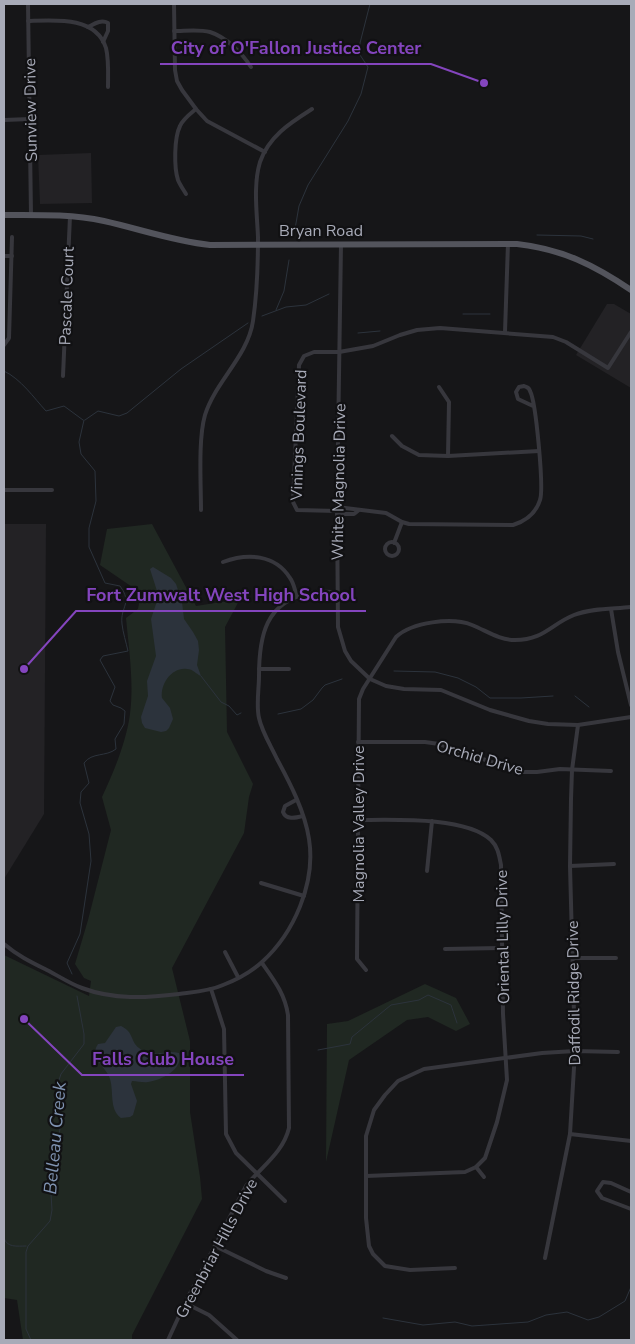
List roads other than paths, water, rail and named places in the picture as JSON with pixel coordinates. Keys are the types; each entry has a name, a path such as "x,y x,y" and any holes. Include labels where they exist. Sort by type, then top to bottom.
{"main road":[{"name":"Bryan Road","path":"4,215 70,216 105,221 181,241 210,245 508,243 543,248 572,256 602,271 631,290"}],"street":[{"name":"Sunview Drive","path":"28,4 31,215"},
{"path":"174,4 175,70 177,81 207,121 264,152"},
{"path":"28,21 61,20 88,26 93,30 103,42 107,57 108,87"},
{"path":"88,26 104,21 108,23 108,30 103,42"},
{"path":"174,32 210,32 221,38 243,56 251,67"},
{"path":"186,194 178,180 176,171 177,133 185,118 196,108"},
{"path":"201,510 202,437 205,416 215,393 241,352 250,332 254,311 258,245 257,182 260,162 270,140 287,125 312,109"},
{"path":"4,120 30,119"},
{"name":"Pascale Court","path":"63,376 70,216"},
{"path":"4,345 9,338 12,237"},
{"path":"504,332 508,243"},
{"name":"White Magnolia Drive","path":"341,244 337,592 338,627 345,651 351,661 370,678 386,686 404,689 441,690 490,710 529,721 578,725 631,717"},
{"path":"4,256 12,256"},
{"path":"4,314 10,315"},
{"path":"339,352 373,346 417,330 440,328 553,337 566,342 608,368 631,332"},
{"name":"Vinings Boulevard","path":"337,510 297,510 293,502 298,365 304,356 314,352 339,352"},
{"path":"439,387 448,402 448,456"},
{"path":"337,510 354,514 359,510 386,513 409,524 513,525 524,522 532,514 542,491 538,451 533,406 531,392 528,387 519,387 516,392 518,399 533,406"},
{"path":"392,436 402,446 419,455 448,456 538,451"},
{"path":"4,490 52,490"},
{"path":"394,543 402,522"},
{"path":"223,562 236,558 267,558 280,566 291,579 297,596"},
{"path":"4,944 18,955 81,988 107,995 131,998 211,989 225,984 262,962 283,938 299,909 304,896 310,861 309,839 302,816 259,717 260,643 272,615 282,605 297,596 312,592 337,592"},
{"name":"Magnolia Valley Drive","path":"366,970 357,959 359,699 360,694 396,637 401,632 415,625 444,622 464,623 502,638 525,639 542,635 573,615 631,608"},
{"path":"611,610 615,638 631,706"},
{"path":"259,668 289,668"},
{"name":"Daffodil Ridge Drive","path":"544,1258 570,1134 575,1051 574,958 570,866 572,770 578,725"},
{"name":"Orchid Drive","path":"358,742 425,742 450,746 523,772 611,771"},
{"path":"296,800 285,806 284,816 288,818 302,816"},
{"name":"Oriental Lilly Drive","path":"358,820 432,821 451,824 484,835 494,844 499,852 501,865 501,948 508,1075 503,1102 485,1158 476,1167"},
{"path":"427,871 432,821"},
{"path":"570,866 614,864"},
{"path":"261,883 304,896"},
{"path":"445,949 501,948"},
{"path":"225,952 238,977"},
{"path":"574,958 616,958"},
{"name":"Greenbriar Hills Drive","path":"168,1340 185,1303 246,1186 283,1145 288,1128 287,1077 289,1038 286,1004 282,993 262,962"},
{"path":"211,989 224,1029 226,1134 236,1153 285,1201"},
{"path":"456,1268 397,1269 385,1266 373,1254 367,1237 366,1136 374,1110 398,1081 424,1069 542,1053 575,1051 618,1052"},
{"path":"570,1134 631,1141"},
{"path":"366,1176 466,1172 476,1167 484,1177"},
{"path":"631,1192 611,1182 603,1182 597,1191 602,1198 631,1209"},
{"path":"215,1246 266,1271 286,1278"},
{"path":"185,1303 209,1315 237,1340"}],"waterway":[{"path":"295,229 299,206 308,185 348,121 361,94 368,67 360,55 360,43 370,4"},
{"path":"537,235 581,236 593,239"},
{"path":"276,310 284,291 289,260"},
{"path":"262,316 286,307 306,305 329,294"},
{"path":"463,314 490,314"},
{"path":"85,420 98,411 119,416 127,413 181,369 248,323"},
{"path":"358,333 380,331"},
{"name":"Belleau Creek","path":"4,371 22,384 46,411 64,406 83,420"},
{"name":"Belleau Creek","path":"72,974 67,963 80,934 91,861 89,834 80,803 81,792 89,783 84,763 91,757 116,749 115,739 124,724 125,711 113,705 110,701 115,687 100,660 103,656 128,651 122,624 126,597 120,586 105,583 89,547 89,528 96,501 95,471 81,454 79,442 84,420"},
{"path":"394,671 435,672 458,678 476,687 490,698 553,696"},
{"path":"201,676 221,702 229,706 237,715 241,713"},
{"path":"278,714 301,709 313,700 325,685 342,679"},
{"path":"575,696 589,707"},
{"path":"318,1050 350,1044 352,1037 391,1005 419,1000 428,995 451,1005 457,1023"},
{"name":"Belleau Creek","path":"31,1340 26,1329 26,1252 28,1246 50,1221 52,1210 50,1178 60,1129 57,1086 61,1074 84,1044 77,996"},
{"path":"4,1238 10,1245 26,1246"},
{"path":"383,1318 423,1325 455,1322 472,1326 528,1322 546,1315 567,1312 588,1320 599,1317 625,1301 631,1287"}],"place":[{"name":"City of O'Fallon Justice Center","path":"484,83"},
{"name":"Fort Zumwalt West High School","path":"24,669"},
{"name":"Falls Club House","path":"24,1019"}]}
